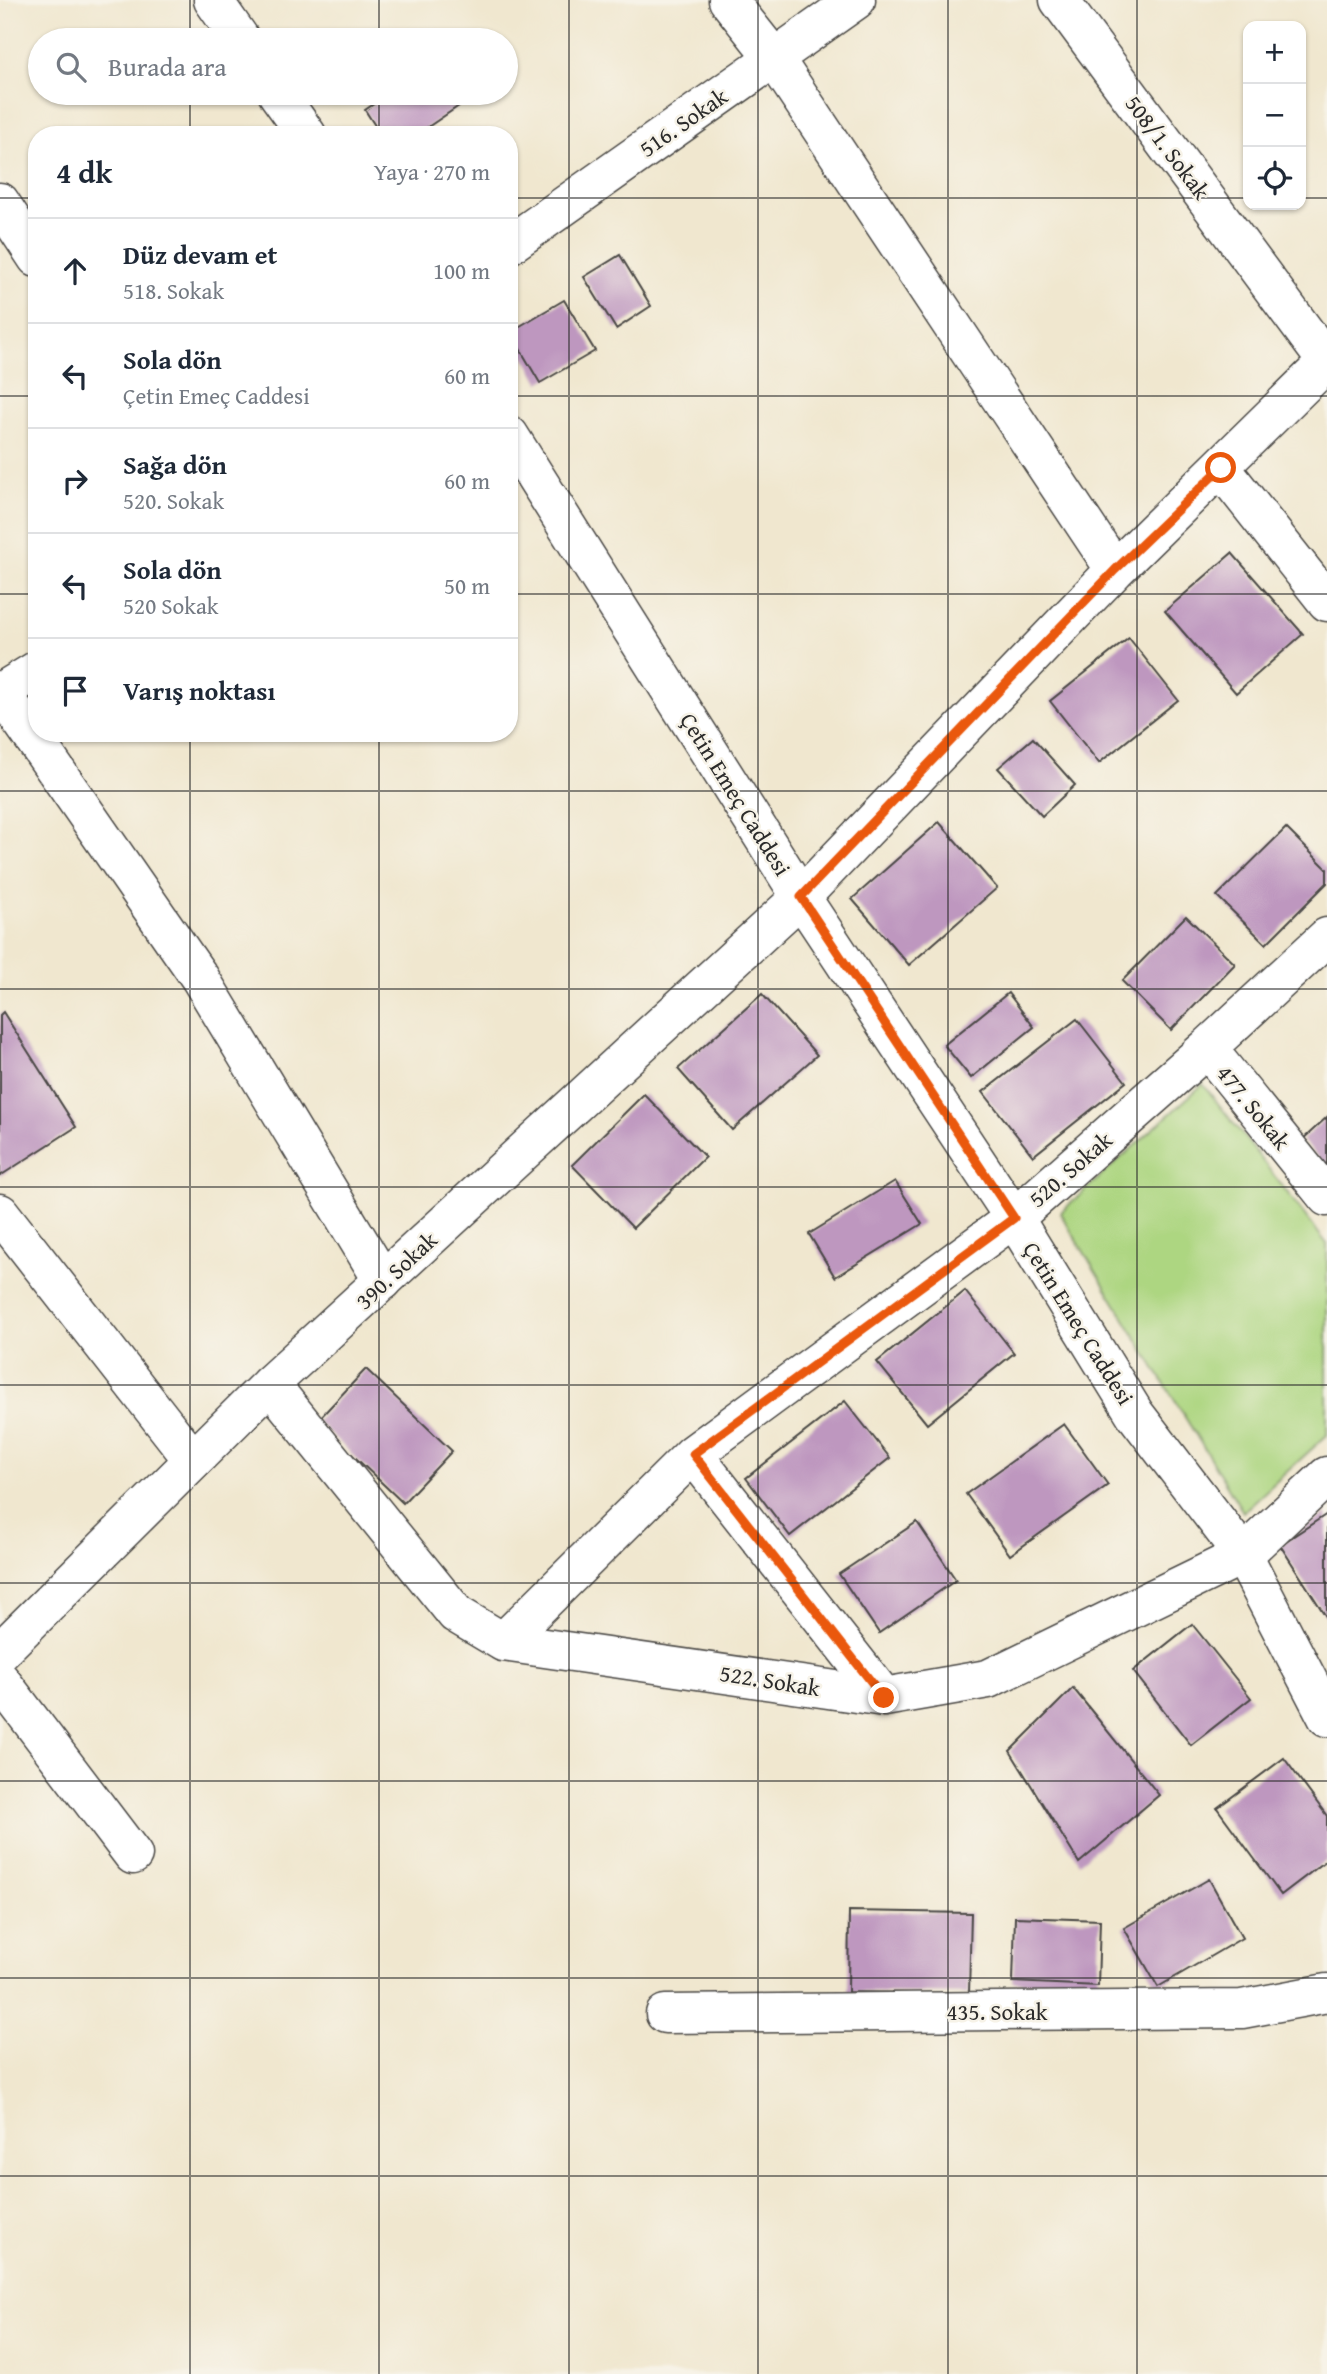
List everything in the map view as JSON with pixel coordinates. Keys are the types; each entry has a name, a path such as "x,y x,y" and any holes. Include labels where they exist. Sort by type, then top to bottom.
{"street":[{"path":"213,0 233,28"},
{"path":"728,0 774,58 1115,570"},
{"name":"516. Sokak","path":"518,239 856,0"},
{"name":"508/1. Sokak","path":"1059,0 1327,362"},
{"path":"286,105 301,126"},
{"path":"0,202 28,244"},
{"name":"390. Sokak","path":"0,1652 270,1384 801,897 1115,570 1327,362"},
{"name":"Çetin Emeç Caddesi","path":"518,449 801,897 1014,1218 1135,1414 1243,1555 1327,1717"},
{"path":"1221,468 1327,602"},
{"path":"28,675 1,691 28,730"},
{"path":"36,742 200,978 383,1281"},
{"name":"520. Sokak","path":"503,1643 693,1454 1014,1218 1207,1048 1327,937"},
{"name":"477. Sokak","path":"1207,1048 1327,1198"},
{"path":"0,1213 193,1460"},
{"name":"522. Sokak","path":"270,1384 456,1614 503,1643 884,1698 988,1679 1243,1555 1327,1476"},
{"path":"693,1454 884,1698"},
{"path":"0,1680 132,1855"},
{"name":"435. Sokak","path":"665,2014 1242,2009 1327,1993"}],"green space":[{"path":"1203,1084 1327,1244 1327,1435 1243,1512 1060,1213"}],"building":[{"path":"372,105 460,105 429,126 375,126 365,110"},
{"path":"620,255 651,306 616,329 584,277"},
{"path":"564,300 595,351 540,383 518,346 518,327"},
{"path":"1232,553 1303,634 1236,693 1165,611"},
{"path":"1129,638 1178,700 1099,763 1050,701"},
{"path":"1033,738 1075,785 1042,816 998,768"},
{"path":"939,822 997,888 909,965 852,899"},
{"path":"1286,828 1327,869 1327,883 1266,944 1217,896"},
{"path":"1186,916 1235,964 1171,1030 1122,981"},
{"path":"1008,993 1034,1027 971,1078 944,1045"},
{"path":"762,994 817,1055 732,1130 678,1069"},
{"path":"3,1012 76,1127 0,1176 0,1015"},
{"path":"1077,1019 1126,1082 1033,1156 983,1092"},
{"path":"644,1094 705,1157 633,1228 572,1165"},
{"path":"1327,1117 1327,1167 1302,1140"},
{"path":"895,1181 922,1224 835,1277 809,1234"},
{"path":"965,1291 1014,1353 927,1424 877,1362"},
{"path":"366,1369 452,1451 403,1503 317,1421"},
{"path":"845,1401 890,1458 790,1536 746,1478"},
{"path":"1064,1424 1108,1485 1010,1555 966,1494"},
{"path":"1327,1514 1327,1618 1280,1545"},
{"path":"917,1522 956,1580 879,1633 839,1574"},
{"path":"1192,1624 1251,1698 1191,1745 1133,1671"},
{"path":"1073,1688 1159,1795 1079,1863 1010,1751"},
{"path":"1284,1758 1327,1816 1327,1860 1281,1895 1217,1808"},
{"path":"1209,1879 1242,1938 1158,1987 1124,1928"},
{"path":"849,1911 971,1913 969,1994 848,1992"},
{"path":"1015,1917 1100,1920 1098,1986 1013,1982"}],"route":[{"path":"884,1698 693,1454 1014,1218 801,897 1115,570 1221,468"}]}
